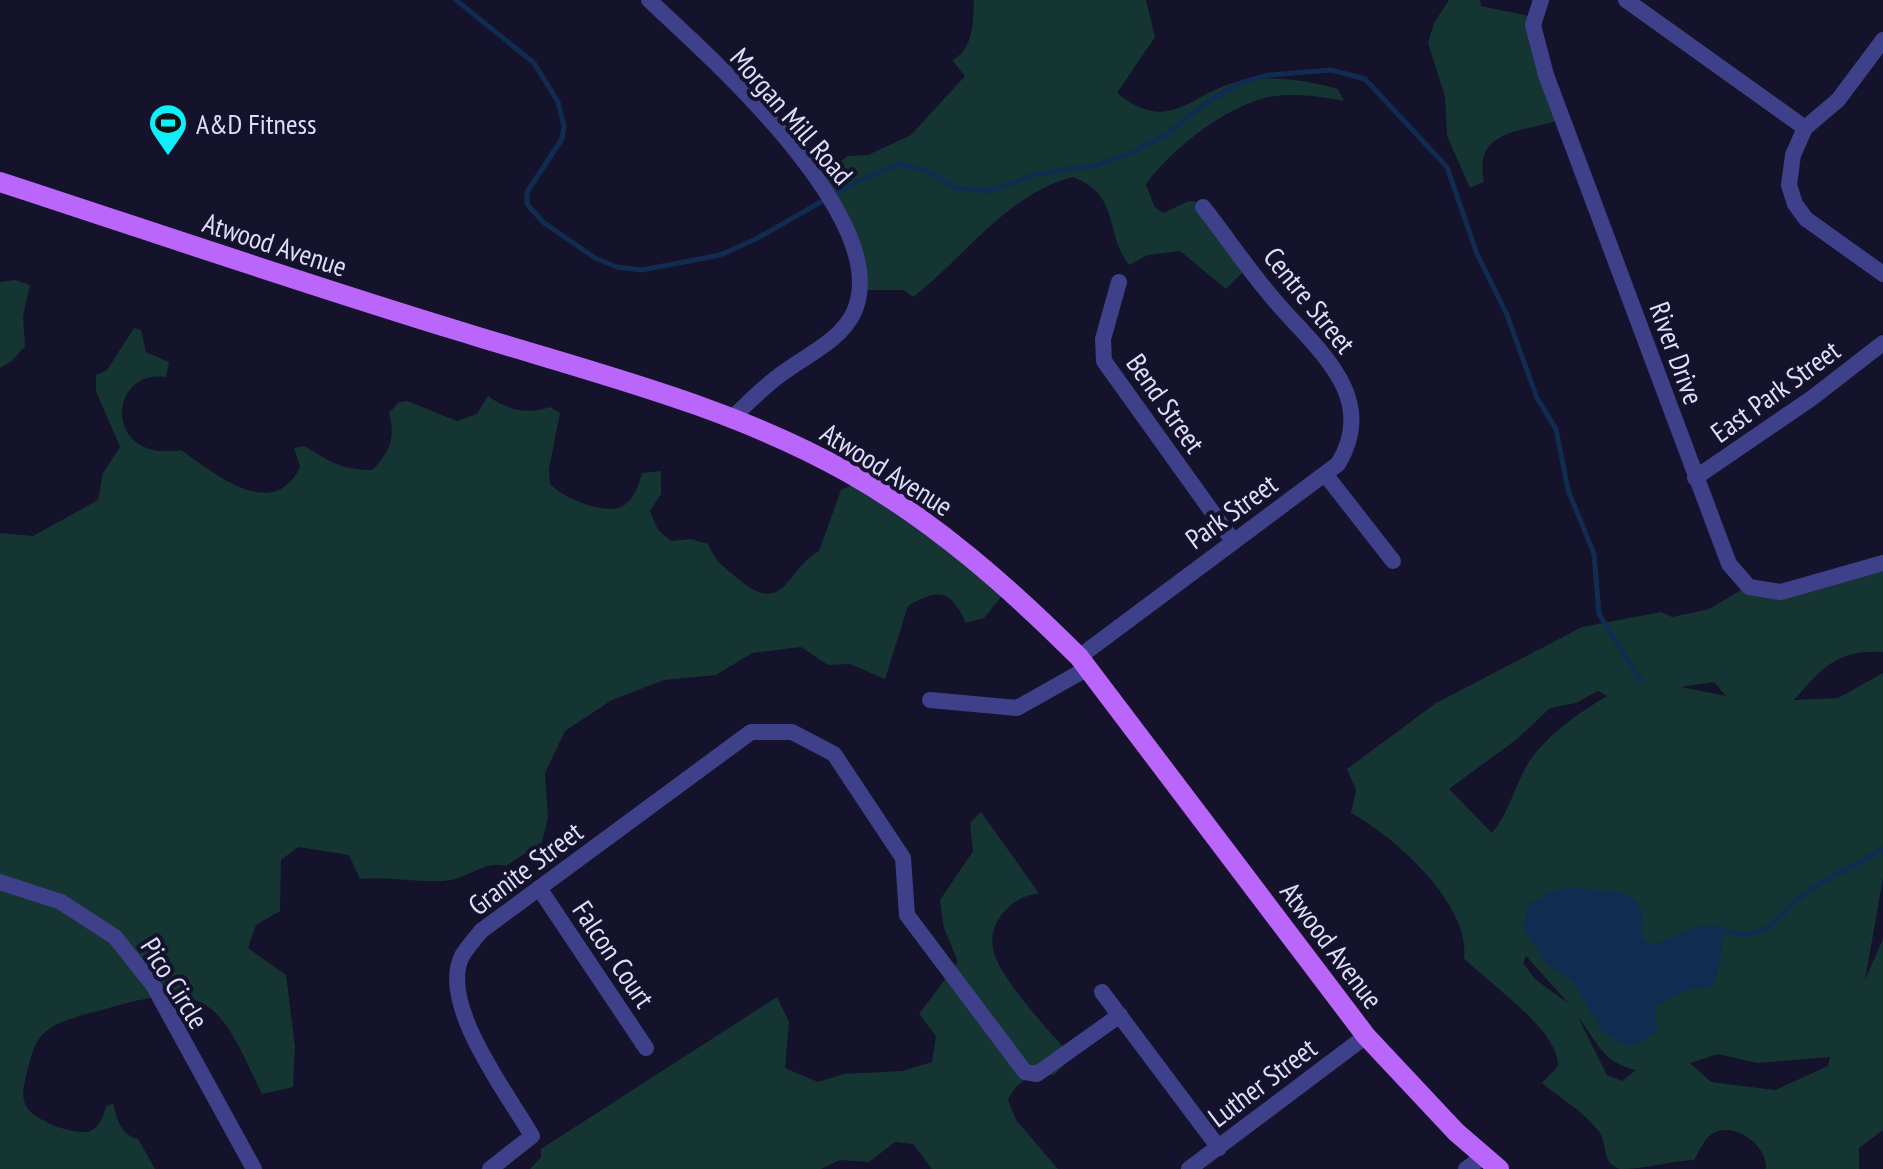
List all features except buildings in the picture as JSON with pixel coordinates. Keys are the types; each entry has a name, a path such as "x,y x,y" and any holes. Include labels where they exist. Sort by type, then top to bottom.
{"main road":[{"name":"Atwood Avenue","path":"0,182 306,284 667,395 809,453 902,507 939,532 1039,616 1084,662 1366,1036 1491,1163"}],"street":[{"name":"Morgan Mill Road","path":"649,0 746,96 805,162 846,223 856,251 858,293 848,321 833,338 780,375 730,420"},
{"name":"River Drive","path":"1541,0 1533,25 1546,75 1729,564 1749,587 1781,592 1883,563"},
{"path":"1626,0 1805,128"},
{"path":"1883,40 1838,100 1805,128 1797,141 1790,171 1795,204 1806,219 1883,274"},
{"name":"Centre Street","path":"1203,207 1271,297 1338,373 1354,426 1344,455 1325,474"},
{"name":"Bend Street","path":"1119,282 1103,339 1104,361 1233,541"},
{"name":"East Park Street","path":"1695,478 1812,398 1883,343"},
{"path":"1325,474 1393,561"},
{"name":"Park Street","path":"930,700 1017,708 1084,662 1233,541 1325,474"},
{"name":"Granite Street","path":"490,1169 532,1136 463,1017 457,990 461,958 481,931 751,732 792,732 834,754 903,858 907,915 1025,1072 1037,1074 1120,1015"},
{"name":"Pico Circle","path":"0,882 61,902 115,937 153,985 254,1169"},
{"name":"Falcon Court","path":"539,888 646,1048"},
{"path":"1102,992 1219,1148"},
{"name":"Luther Street","path":"1189,1169 1366,1036"},
{"path":"1466,1169 1491,1163"}],"green space":[{"path":"974,0 1146,0 1155,37 1117,93 1137,106 1155,111 1170,111 1232,83 1253,79 1286,79 1328,86 1338,89 1344,101 1290,95 1268,97 1243,106 1196,134 1168,158 1146,184 1154,206 1163,213 1189,201 1201,203 1248,267 1226,289 1180,251 1148,255 1129,265 1116,240 1105,204 1088,185 1073,177 1050,185 1007,212 913,297 904,290 862,290 857,252 817,177 848,156 868,155 911,135 965,76 952,60 965,49 968,42"},
{"path":"1449,0 1480,0 1481,6 1534,17 1559,120 1516,131 1493,143 1486,152 1483,165 1484,182 1470,188 1447,136 1445,97 1428,43 1434,23"},
{"path":"15,280 30,285 23,316 25,346 12,361 0,368 0,282"},
{"path":"134,328 141,330 146,352 169,362 166,377 147,378 133,386 124,400 122,415 126,430 137,443 155,450 181,450 242,488 259,492 275,491 288,484 300,467 294,448 304,446 343,466 372,470 390,444 392,430 389,413 399,402 407,401 457,421 477,414 488,396 518,410 550,407 560,413 549,469 550,484 573,499 600,508 618,508 635,493 642,473 661,471 661,494 650,511 658,530 671,541 691,539 708,544 722,565 756,591 767,594 777,592 819,551 841,490 862,481 1005,592 984,618 966,623 955,604 943,595 928,596 908,606 885,679 850,664 828,665 801,647 752,653 716,675 664,680 612,700 565,731 545,773 548,818 542,842 506,866 492,865 441,881 360,879 349,855 298,847 281,860 280,911 256,925 248,948 286,975 295,1047 293,1087 262,1094 223,1021 209,1007 192,999 171,996 143,999 83,1015 48,1029 39,1039 24,1084 25,1104 33,1114 48,1123 83,1132 96,1127 106,1107 113,1103 120,1125 127,1134 138,1139 155,1169 0,1169 0,533 33,536 98,500 103,473 120,447 96,391 96,375 107,370"},
{"path":"1883,561 1883,652 1842,657 1822,670 1794,700 1838,698 1883,673 1883,878 1865,980 1883,939 1883,1130 1859,1148 1859,1169 1766,1169 1762,1152 1756,1144 1730,1130 1709,1136 1694,1160 1620,1169 1607,1158 1595,1126 1542,1083 1558,1066 1555,1052 1536,1023 1464,958 1463,937 1443,895 1388,838 1351,813 1356,790 1347,769 1436,703 1582,627 1661,612 1672,617 1709,609 1750,585 1780,590","holes":["1714,682 1726,696 1681,687","1598,691 1607,696 1570,720 1537,751 1492,833 1449,789 1517,739 1550,708 1576,703","1526,956 1569,1004 1535,979 1523,963","1578,1017 1608,1057 1636,1070 1622,1081 1607,1075","1718,1054 1757,1063 1830,1057 1828,1066 1775,1090 1711,1082 1690,1063"]},
{"path":"981,812 1039,893 1018,900 1009,907 996,924 993,945 1000,966 1018,994 1073,1056 1054,1075 1039,1075 1021,1083 1008,1100 1016,1120 1058,1169 932,1169 913,1144 895,1142 869,1162 840,1160 821,1169 530,1169 541,1157 541,1149 777,997 789,1022 785,1068 818,1082 844,1074 902,1071 932,1062 936,1036 919,1014 958,962 944,928 940,900 973,851 970,823"}],"water":[{"path":"1571,887 1626,894 1634,899 1643,921 1643,939 1651,945 1699,926 1718,926 1726,931 1712,986 1682,993 1655,1008 1657,1031 1636,1045 1624,1046 1603,1032 1573,982 1544,961 1523,928 1528,905 1548,893"}],"waterway":[{"path":"456,0 534,63 558,102 564,126 562,139 527,192 527,204 543,222 595,258 617,267 642,270 720,255 756,239 854,183 899,164 926,170 955,188 990,191 1037,174 1098,165 1133,152 1166,135 1210,100 1243,82 1269,75 1331,70 1365,79 1447,167 1477,254 1507,315 1537,398 1556,429 1568,490 1594,554 1599,614 1641,681"},
{"path":"1726,931 1753,934 1764,930 1811,889 1883,849"}],"place":[{"name":"A&D Fitness","path":"168,157"}]}
